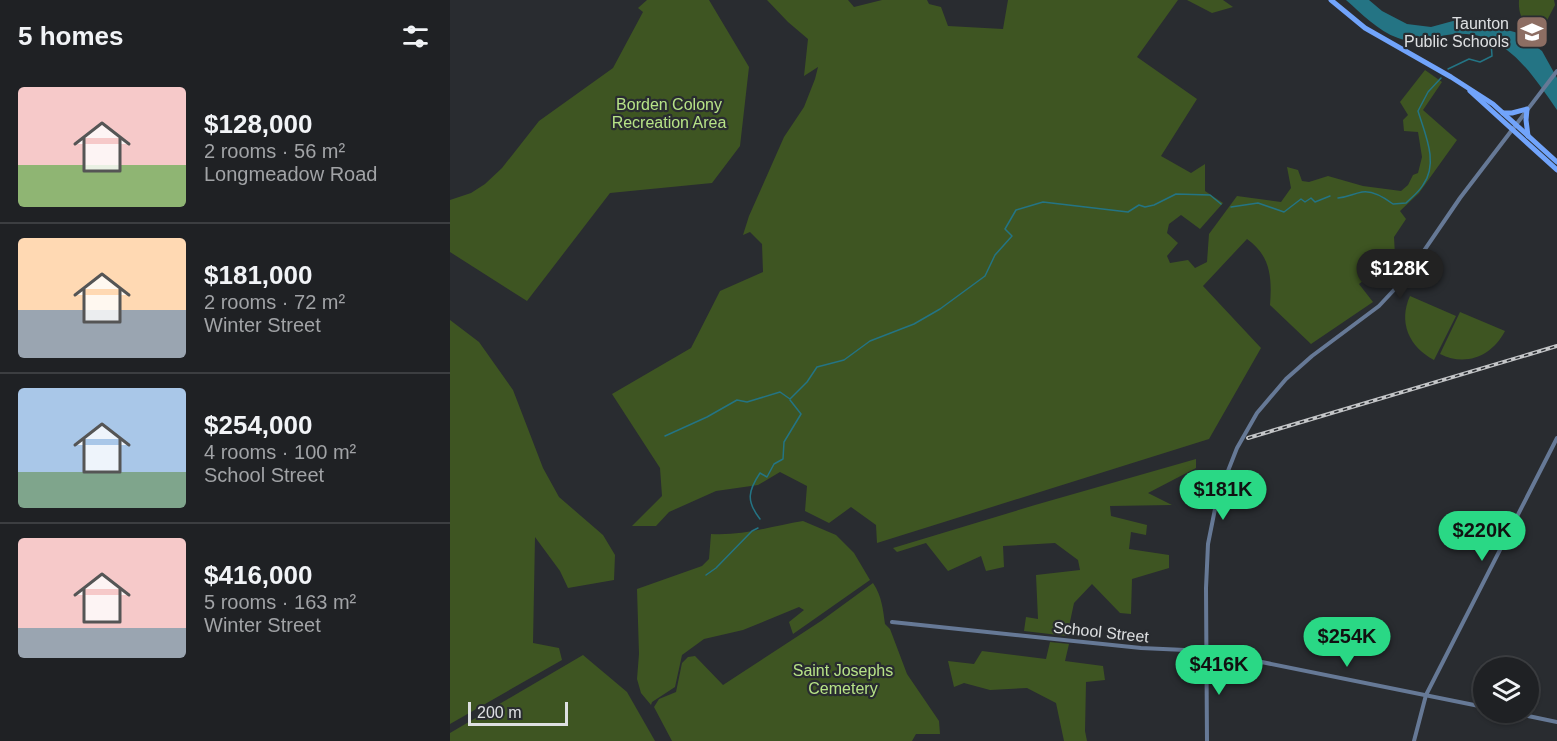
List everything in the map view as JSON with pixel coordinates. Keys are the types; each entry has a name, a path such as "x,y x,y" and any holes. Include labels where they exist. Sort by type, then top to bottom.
{"highway":[{"path":"1331,0 1365,28 1486,99 1503,112 1513,126 1557,162"},
{"path":"1469,89 1513,126 1557,170"},
{"path":"1503,112 1512,113 1527,109 1528,136"}],"street":[{"path":"1207,741 1207,572 1211,526 1226,473 1245,433 1262,407 1291,374 1371,312 1399,285 1513,126 1557,71"},
{"path":"1414,741 1426,695 1557,438"},
{"name":"School Street","path":"892,622 1132,648 1206,651 1473,705"},
{"path":"1539,718 1557,722"}],"green space":[{"name":"Borden Colony Recreation Area","path":"647,0 709,0 749,67 740,146 712,183 610,193 527,301 450,252 450,200 471,193 485,184 502,168 539,121 613,68 643,12 638,8"},
{"path":"767,0 848,0 854,7 882,0 927,0 929,4 941,7 948,26 1003,29 1008,0 1178,0 1137,57 1197,99 1161,156 1191,173 1205,164 1205,191 1223,203 1200,229 1181,215 1169,224 1167,233 1178,243 1167,256 1170,263 1188,260 1195,268 1207,262 1209,234 1237,196 1281,202 1291,188 1287,167 1298,170 1302,181 1309,182 1328,176 1363,186 1401,191 1408,185 1413,175 1418,173 1422,157 1418,132 1404,131 1403,120 1408,115 1400,102 1425,70 1442,82 1423,110 1457,140 1419,193 1400,211 1406,219 1394,237 1395,256 1359,284 1373,302 1311,344 1270,305 1271,286 1268,268 1261,253 1247,239 1203,286 1261,348 1209,439 877,543 876,525 851,507 829,523 805,511 807,486 780,472 758,485 716,491 669,512 656,526 632,526 662,496 660,468 612,394 691,348 720,291 763,272 762,244 750,232 743,235 784,137 804,107 815,79 818,67 804,76 808,39"},
{"path":"1187,0 1223,0 1233,7 1212,13"},
{"path":"1519,0 1554,0 1555,5 1541,32 1531,27 1521,16"},
{"path":"1410,296 1456,316 1434,360 1418,348 1408,333 1405,315"},
{"path":"1460,312 1505,331 1493,347 1477,357 1459,359 1440,354"},
{"path":"450,320 479,342 513,390 543,468 559,497 603,535 615,555 614,580 568,588 560,571 535,537 533,643 559,648 562,660 450,724"},
{"path":"1196,459 1196,468 1148,493 1172,505 1110,506 1111,516 1147,525 1146,535 1131,532 1129,549 1169,555 1169,568 1132,579 1131,614 1120,613 1092,584 1074,603 1067,636 1024,631 1026,617 1038,619 1036,575 1080,570 1078,560 1055,543 1003,546 1004,567 986,571 981,556 948,571 926,543 897,552 893,548 1035,505"},
{"path":"803,521 836,535 854,553 870,580 793,634 789,622 804,610 799,607 743,630 704,639 682,655 675,687 651,705 641,693 637,679 639,654 637,589 702,566 709,559 711,534 746,532"},
{"name":"Saint Josephs Cemetery","path":"873,583 883,608 885,624 890,629 907,674 939,721 940,734 916,734 912,741 672,741 654,707 659,699 676,692 682,663 688,657 695,656 723,685 821,621"},
{"path":"1050,642 1069,644 1065,661 1103,666 1105,680 1086,682 1085,731 1087,741 1064,741 1056,703 1027,688 990,690 964,683 954,687 948,661 974,664 982,651 1046,659"},
{"path":"583,655 627,692 655,741 450,741 450,733"}],"water":[{"path":"1346,0 1369,0 1382,11 1407,24 1431,27 1464,18 1518,33 1542,51 1557,78 1557,110 1525,67 1499,44 1484,37 1466,34 1404,40 1377,26"}],"waterway":[{"path":"1448,69 1469,59 1480,62 1492,56 1491,42"},
{"path":"1338,198 1370,192 1393,204 1406,203 1419,190 1428,176 1430,158 1418,111 1428,92 1441,78"},
{"path":"665,436 737,400 747,402 780,392 790,399 807,382 817,367 844,360 870,341 914,324 940,309 985,276 995,255 1012,236 1005,229 1016,210 1043,202 1128,212 1139,205 1145,207 1154,205 1176,194 1210,195 1221,204"},
{"path":"1231,207 1258,203 1284,212 1301,199 1305,202 1311,198 1315,202 1330,196"},
{"path":"760,519 752,507 751,491 760,473 767,477 774,464 783,459 784,442 801,414 790,400"},
{"path":"706,575 758,528"}],"railway":[{"path":"1248,438 1557,346"}],"place":[{"name":"Taunton Public Schools","path":"1532,32"}]}
